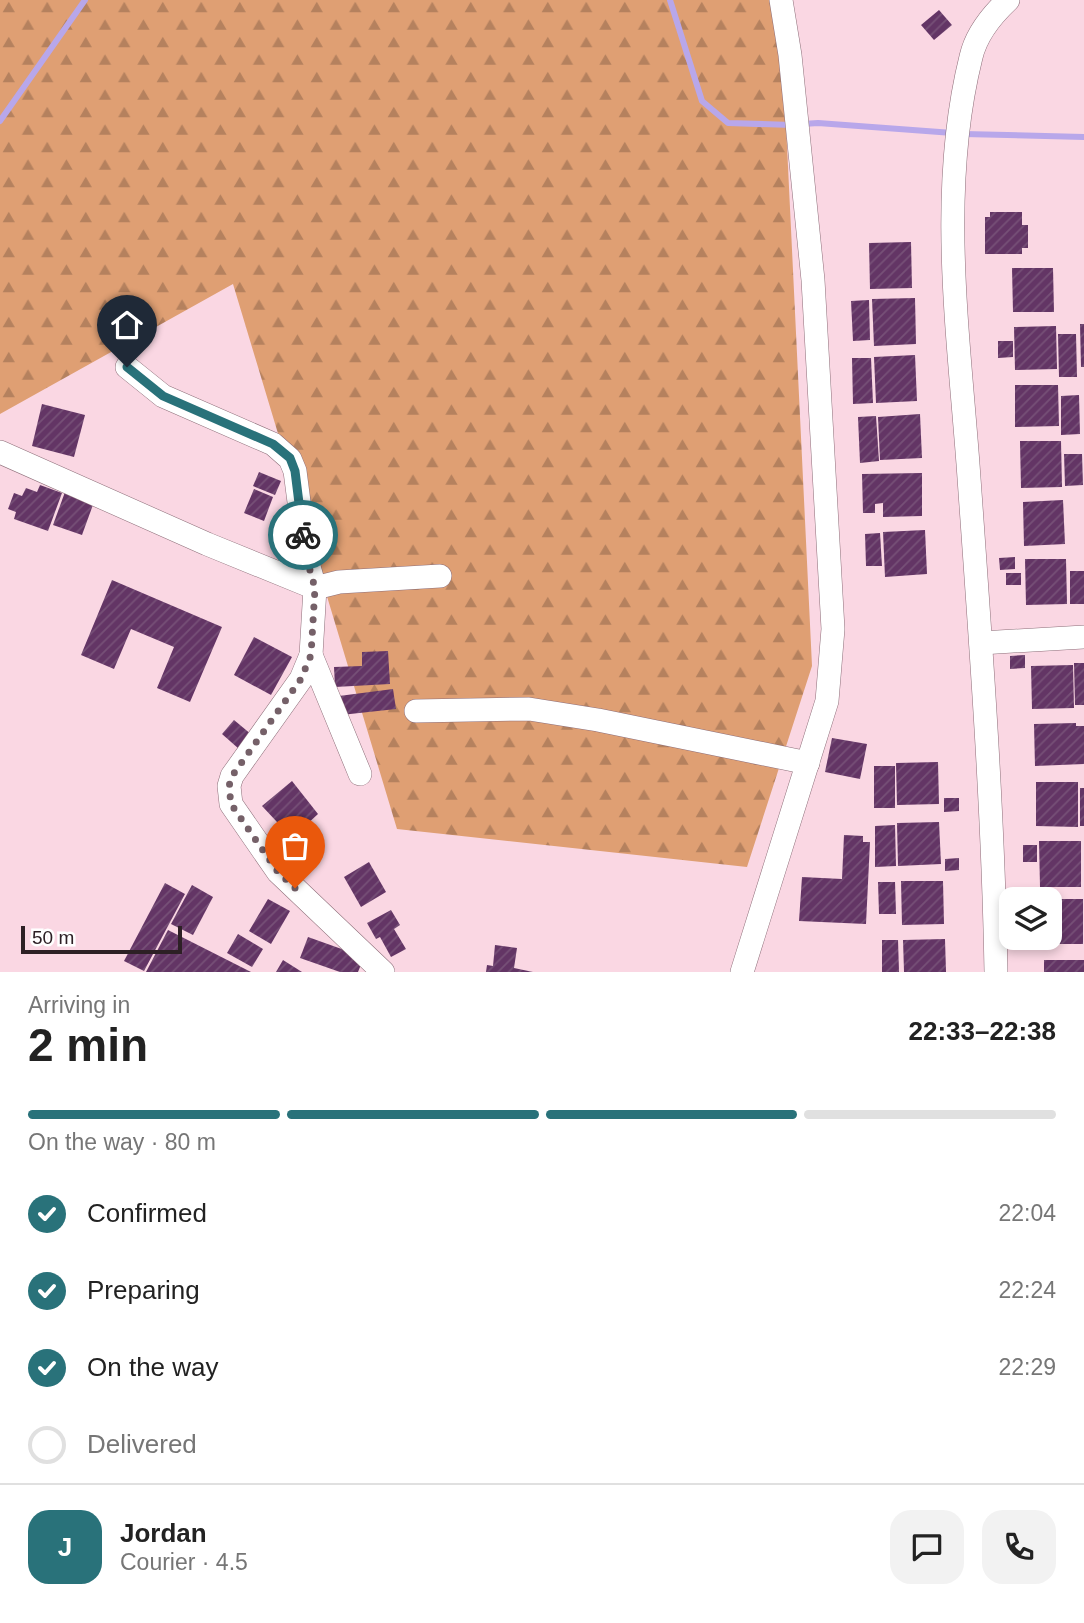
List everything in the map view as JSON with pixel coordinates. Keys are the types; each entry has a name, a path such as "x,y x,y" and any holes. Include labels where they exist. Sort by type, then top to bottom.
{"street":[{"path":"742,972 827,701 833,629 813,280 794,94 781,0"},
{"path":"996,972 981,643 955,294 953,208 961,109 971,55 981,33 996,11 1008,0"},
{"path":"127,367 163,396 273,444 290,458 295,471 306,556 315,588 311,655 301,679 232,776 229,786 231,804 278,872 383,972"},
{"path":"0,452 207,544 315,588 339,582 440,576"},
{"path":"981,643 1084,637"},
{"path":"311,655 360,774"},
{"path":"416,712 529,709 598,720 808,763"}],"green space":[{"path":"0,0 780,0 812,666 747,867 397,829 233,284 0,414"}],"building":[{"path":"939,10 952,25 934,40 921,25"},
{"path":"990,212 1022,212 1022,225 1028,225 1028,248 1022,248 1022,254 985,254 985,217 990,217"},
{"path":"911,242 912,288 870,289 869,243"},
{"path":"1012,268 1053,268 1054,312 1013,312"},
{"path":"915,298 916,344 874,346 872,299"},
{"path":"869,300 870,340 853,341 851,301"},
{"path":"1080,324 1084,324 1084,367 1081,367"},
{"path":"1056,326 1057,369 1015,370 1014,327"},
{"path":"1058,334 1076,334 1077,377 1059,377"},
{"path":"998,341 1013,341 1013,357 998,358"},
{"path":"915,355 917,401 876,403 874,357"},
{"path":"852,358 871,358 873,403 853,404"},
{"path":"1015,385 1058,385 1059,426 1015,427"},
{"path":"1079,395 1080,434 1061,435 1061,396"},
{"path":"42,404 85,415 74,457 32,446"},
{"path":"920,414 922,458 880,460 878,417"},
{"path":"876,416 879,461 860,463 858,417"},
{"path":"1020,441 1061,441 1062,487 1021,488"},
{"path":"1064,454 1082,454 1083,485 1065,486"},
{"path":"259,472 281,481 275,495 253,486"},
{"path":"922,473 922,516 883,517 883,503 875,504 875,513 863,513 862,474"},
{"path":"40,485 62,493 48,531 14,519 16,512 8,509 14,493 22,496 26,488 37,492"},
{"path":"254,489 273,497 264,521 244,513"},
{"path":"65,492 94,502 82,535 53,525"},
{"path":"1063,500 1065,544 1024,546 1023,502"},
{"path":"925,530 927,574 885,577 883,532"},
{"path":"880,533 882,566 866,566 865,534"},
{"path":"1015,557 1015,569 1000,570 999,558"},
{"path":"1025,559 1066,559 1067,604 1026,605"},
{"path":"1070,571 1084,571 1084,604 1070,604"},
{"path":"1006,573 1021,573 1021,585 1006,585"},
{"path":"112,580 222,627 190,702 157,688 174,647 131,629 114,669 81,655"},
{"path":"254,637 292,657 271,695 234,675"},
{"path":"388,651 390,684 335,687 334,667 362,666 362,652"},
{"path":"1025,655 1025,668 1010,669 1010,656"},
{"path":"1074,663 1084,663 1084,705 1075,705"},
{"path":"1073,665 1074,708 1032,709 1031,666"},
{"path":"393,689 396,709 341,715 339,696"},
{"path":"234,720 252,735 239,749 222,734"},
{"path":"1076,723 1076,726 1084,726 1084,764 1035,766 1034,724"},
{"path":"832,738 867,744 860,779 825,772"},
{"path":"938,762 939,804 897,805 896,763"},
{"path":"874,766 895,766 895,808 874,808"},
{"path":"292,781 318,814 292,838 262,806"},
{"path":"1036,782 1078,782 1078,827 1036,826"},
{"path":"1080,788 1084,788 1084,826 1080,826"},
{"path":"944,798 959,798 959,811 944,812"},
{"path":"939,822 941,864 898,866 897,823"},
{"path":"895,825 896,866 875,867 875,826"},
{"path":"844,835 863,836 863,842 870,842 866,924 799,921 802,877 842,879"},
{"path":"1039,841 1081,841 1081,887 1040,887"},
{"path":"1023,845 1037,845 1037,862 1023,862"},
{"path":"959,858 959,870 945,871 945,859"},
{"path":"369,862 386,892 361,907 344,877"},
{"path":"901,881 943,881 944,924 902,925"},
{"path":"878,882 895,882 896,914 879,914"},
{"path":"165,883 185,894 144,971 124,961"},
{"path":"192,885 213,897 193,935 171,924"},
{"path":"268,899 290,911 271,944 249,931"},
{"path":"1062,899 1083,899 1083,944 1062,944"},
{"path":"391,910 400,925 394,929 406,949 391,957 380,937 376,939 367,923"},
{"path":"168,930 251,972 146,972"},
{"path":"238,934 263,949 252,967 227,953"},
{"path":"308,937 364,957 358,972 340,972 300,958"},
{"path":"945,939 946,972 904,972 903,940"},
{"path":"882,940 898,940 899,972 882,972"},
{"path":"495,945 517,948 514,968 533,972 486,972 487,965 493,966"},
{"path":"283,960 302,972 276,972"},
{"path":"1044,960 1084,960 1084,972 1044,972"}],"waterway":[{"path":"0,121 85,0"},
{"path":"670,0 702,101 728,123 792,125"},
{"path":"803,124 953,133"},
{"path":"964,134 1084,137"}],"way so far":[{"path":"295,888 278,872 231,804 229,786 232,776 301,679 311,655 315,588 303,535"}],"route":[{"path":"127,367 163,396 273,444 290,458 295,471 303,535"}]}
